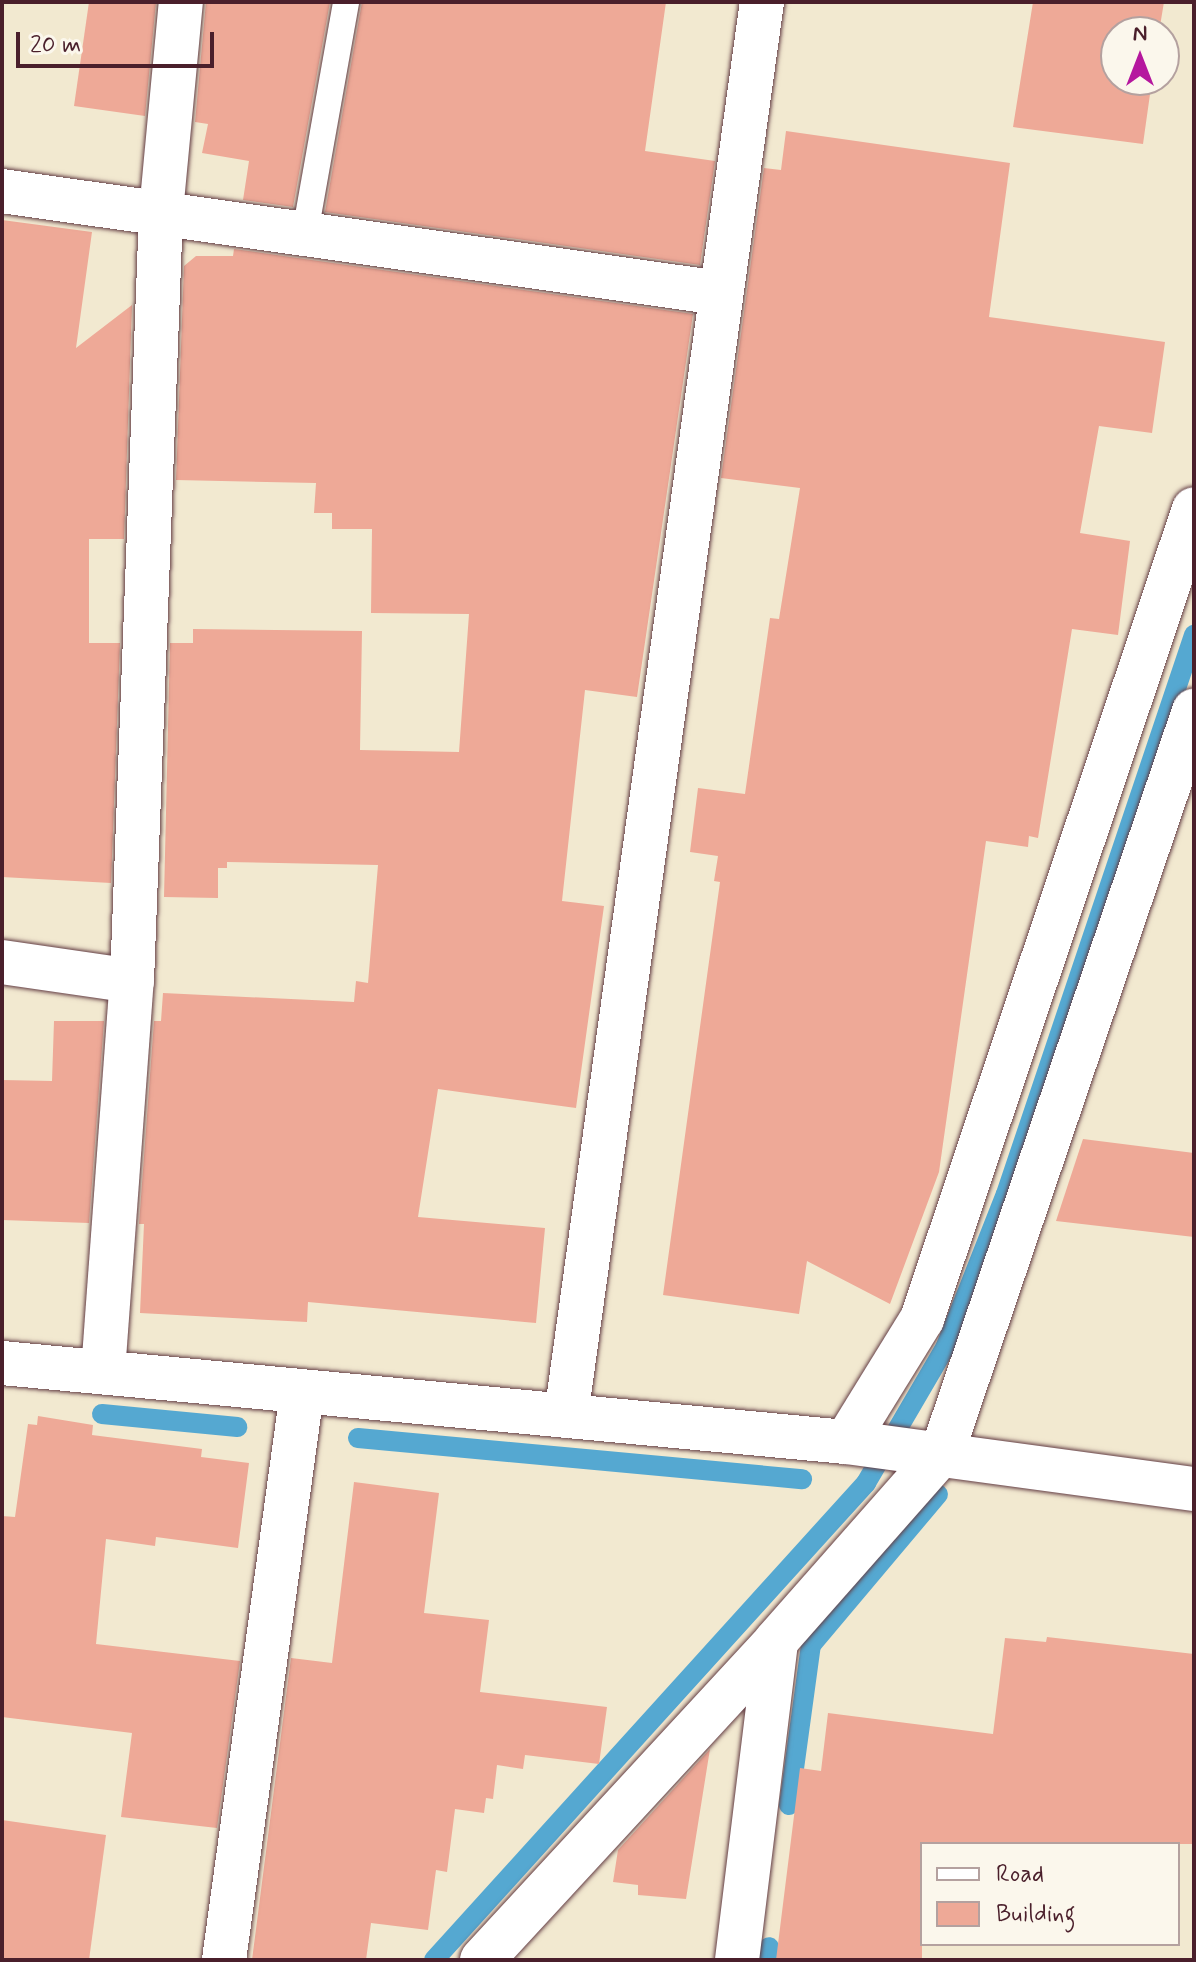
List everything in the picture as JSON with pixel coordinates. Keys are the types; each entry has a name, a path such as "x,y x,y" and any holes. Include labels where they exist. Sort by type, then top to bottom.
{"street":[{"path":"103,1372 132,981 161,212 181,2"},
{"path":"566,1416 762,2"},
{"path":"2,191 720,293"},
{"path":"846,1442 922,1319 1194,509"},
{"path":"482,1960 776,1641 942,1453 1194,711"},
{"path":"2,962 132,981"},
{"path":"2,1363 846,1442 1194,1489"},
{"path":"224,1960 302,1392"},
{"path":"737,1960 776,1641"}],"lane":[{"path":"305,233 346,2"}],"building":[{"path":"89,2 156,2 145,116 74,106"},
{"path":"206,2 330,2 293,207 243,200 249,161 202,153 208,124 195,122"},
{"path":"362,2 666,2 645,151 715,161 700,265 325,212"},
{"path":"1033,2 1164,2 1162,16 1100,16 1100,96 1150,96 1143,144 1013,127"},
{"path":"786,131 1010,163 989,317 1165,342 1152,433 1099,426 1080,533 1130,541 1118,635 1072,629 1038,838 1029,836 1028,847 986,841 939,1172 890,1304 807,1261 799,1314 663,1295 720,882 714,881 718,856 690,852 698,788 745,794 770,618 779,619 800,488 721,478 764,168 781,170"},
{"path":"2,220 92,232 76,348 132,305 124,539 89,539 89,643 120,643 111,883 2,877"},
{"path":"234,249 693,314 637,697 585,690 562,901 604,906 576,1108 438,1089 418,1217 545,1228 536,1323 308,1302 307,1322 140,1313 144,1224 139,1224 154,1021 161,1021 163,993 354,1002 356,981 368,983 378,865 227,862 227,868 218,868 218,898 164,897 170,643 193,643 193,629 362,631 360,750 459,752 469,614 371,613 372,529 332,529 332,513 314,513 316,483 176,480 184,266 196,256 233,256"},
{"path":"54,1021 104,1021 89,1223 2,1220 2,1080 52,1081"},
{"path":"1083,1139 1194,1153 1194,1237 1056,1221"},
{"path":"38,1416 93,1425 92,1435 202,1449 201,1457 249,1463 238,1548 156,1537 155,1546 106,1539 96,1644 240,1661 217,1828 121,1817 132,1733 2,1717 2,1516 15,1517 28,1424 37,1425"},
{"path":"354,1482 439,1493 424,1613 489,1620 480,1692 607,1707 599,1764 525,1755 523,1769 497,1765 493,1799 486,1798 484,1813 455,1809 447,1872 436,1870 428,1930 371,1923 366,1960 252,1960 291,1658 332,1663"},
{"path":"1047,1637 1194,1654 1194,1844 920,1842 922,1960 776,1960 800,1768 821,1771 828,1713 993,1734 1005,1638 1046,1642"},
{"path":"710,1749 686,1899 638,1895 638,1885 613,1882 618,1850"},
{"path":"2,1820 106,1835 89,1960 2,1960"}],"waterway":[{"path":"434,1960 866,1483 946,1346 1006,1194 1194,635"},
{"path":"102,1414 237,1427"},
{"path":"358,1438 802,1479"},
{"path":"789,1805 811,1645 938,1494"},
{"path":"767,1960 769,1947"}]}
